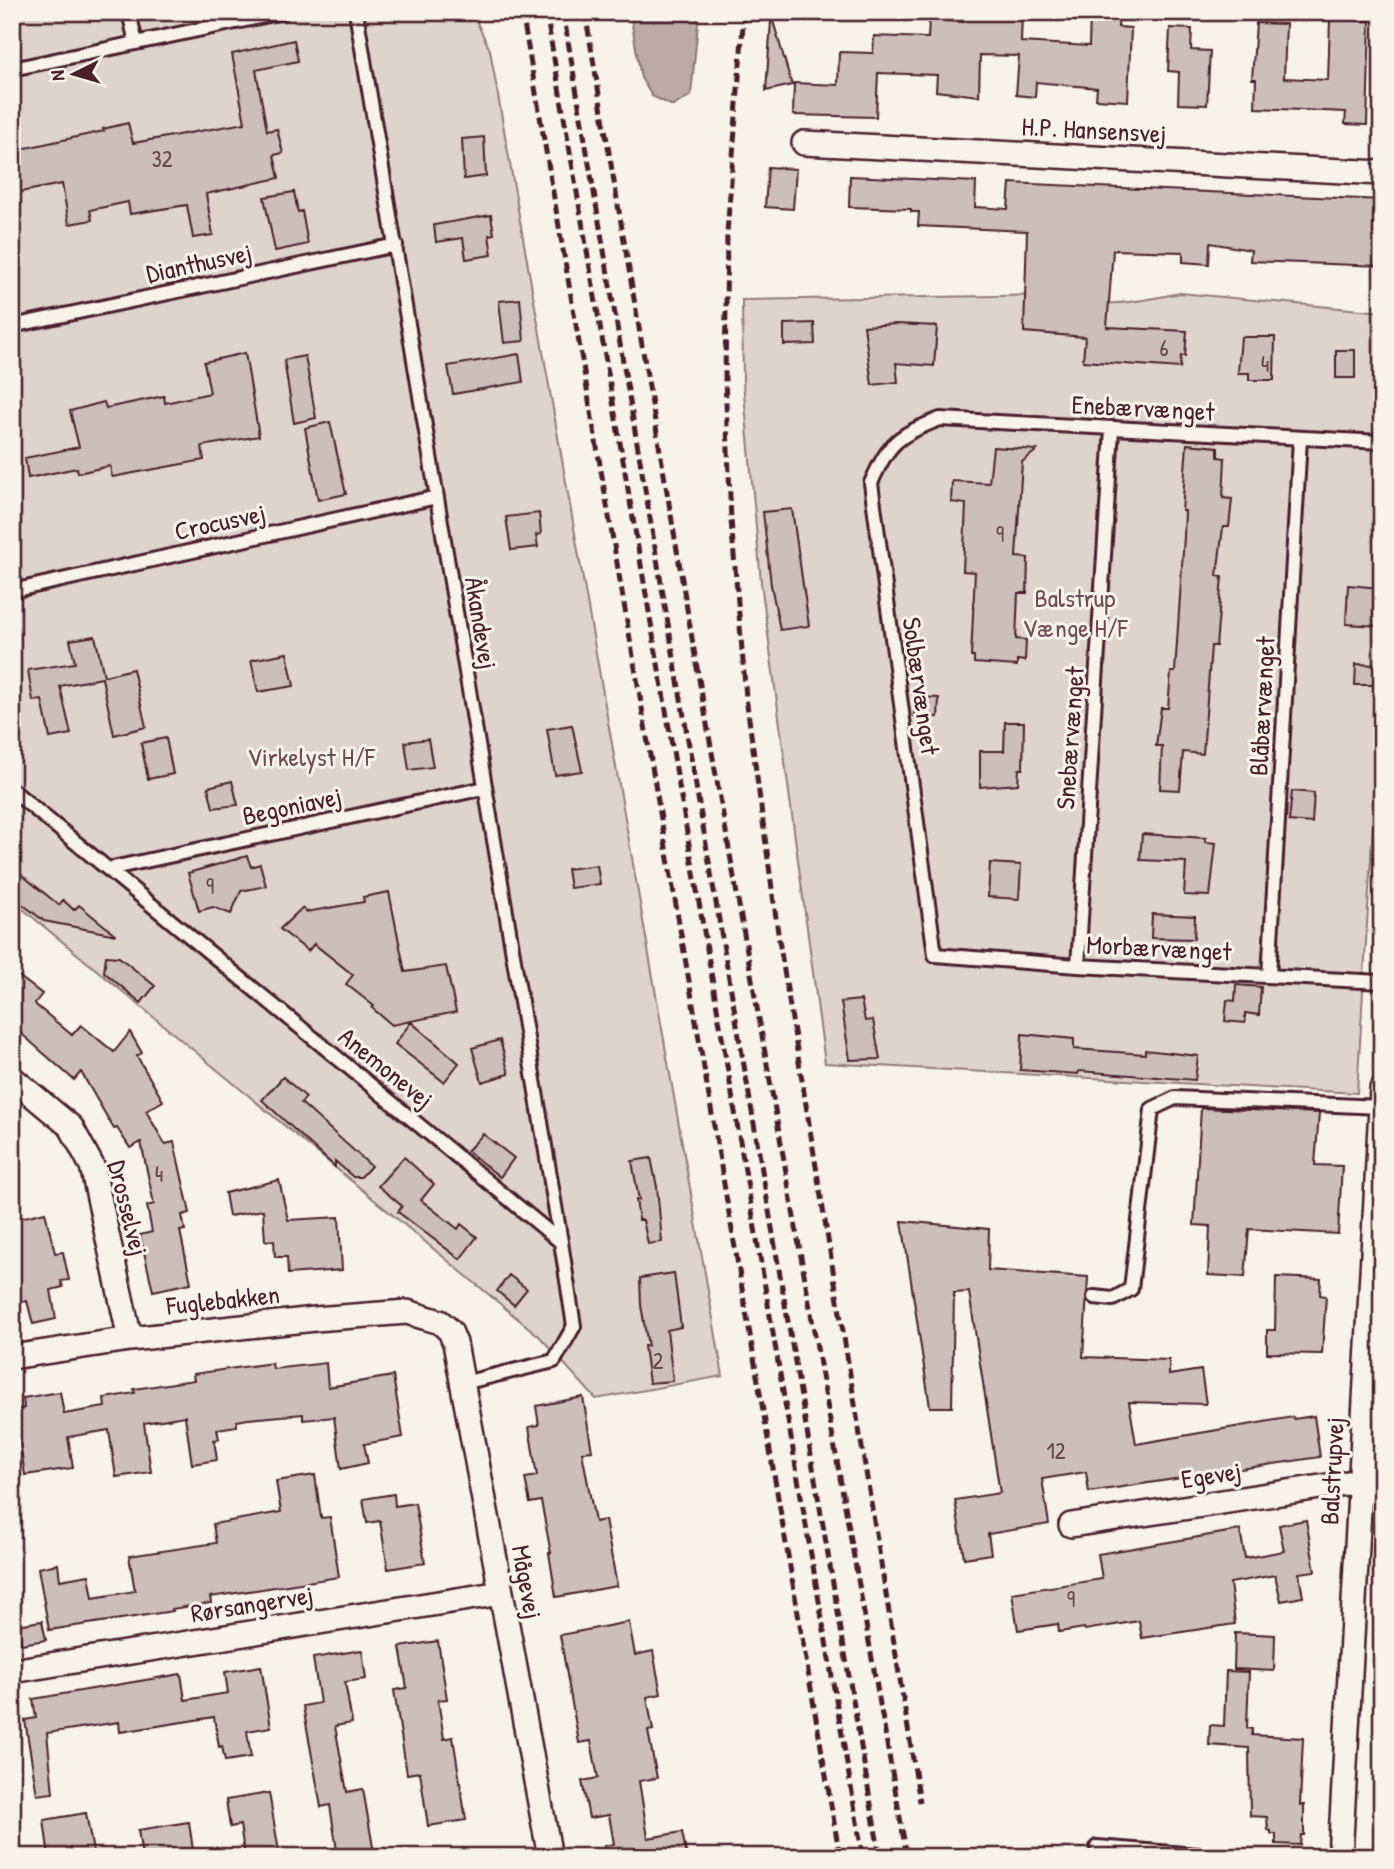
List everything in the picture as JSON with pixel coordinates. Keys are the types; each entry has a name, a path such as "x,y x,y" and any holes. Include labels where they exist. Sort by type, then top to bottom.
{"street":[{"name":"H.P. Hansensvej","path":"804,143 1382,173"},
{"name":"Drosselvej","path":"12,1078 71,1127 92,1166 130,1339"},
{"name":"Balstrupvej","path":"1340,1857 1381,1098"},
{"name":"Fuglebakken","path":"12,1357 130,1339 315,1318 407,1312 440,1322"},
{"name":"Mågevej","path":"440,1322 450,1331 455,1343 550,1857"},
{"name":"Egevej","path":"1072,1525 1360,1481"},
{"name":"Rørsangervej","path":"12,1671 501,1593"}],"lane":[{"path":"129,12 136,43"},
{"path":"12,69 283,12"},
{"name":"Åkandevej","path":"356,12 561,1242"},
{"name":"Dianthusvej","path":"12,326 396,245"},
{"name":"Enebærvænget","path":"904,433 940,419 1382,442"},
{"name":"Snebærvænget","path":"1078,966 1112,429"},
{"name":"Solbærvænget","path":"904,433 883,457 871,483 935,955"},
{"name":"Blåbærvænget","path":"1269,976 1300,439"},
{"name":"Crocusvej","path":"12,591 437,497"},
{"name":"Begoniavej","path":"108,869 485,788"},
{"name":"Anemonevej","path":"12,790 561,1242"},
{"name":"Morbærvænget","path":"935,955 1078,966 1382,982"},
{"path":"1094,1297 1112,1299 1131,1289 1152,1109 1175,1098 1381,1098"},
{"path":"463,1384 554,1361 574,1326 561,1242"},
{"path":"1097,1847 1223,1857"}],"green space":[{"name":"Virkelyst H/F","path":"12,12 472,12 490,50 723,1376 596,1399 540,1337 12,900"},
{"name":"Balstrup Vænge H/F","path":"1180,293 1382,312 1382,672 1357,1093 825,1063 761,582 743,382 742,300 1055,295 1088,302 1118,303"}],"shaded area":[{"path":"630,12 699,12 691,95 673,106 652,96 641,78"}],"building":[{"path":"964,12 1022,13 1021,42 1089,46 1090,12 1119,12 1118,27 1131,28 1128,101 1096,99 1097,88 1036,82 1035,97 1016,95 1019,56 980,55 979,96 936,91 937,75 878,73 876,117 793,115 794,83 838,85 839,52 873,53 874,36 928,38 929,20 964,22"},
{"path":"1330,19 1370,21 1367,125 1345,124 1346,112 1255,108 1256,79 1252,79 1256,23 1286,24 1284,78 1328,80"},
{"path":"771,21 792,85 766,91"},
{"path":"1170,28 1192,29 1191,50 1210,51 1207,105 1178,104 1179,72 1168,71"},
{"path":"294,40 298,61 256,70 267,131 277,129 283,153 274,155 279,178 206,194 213,235 193,238 187,205 130,214 128,202 90,210 92,220 69,224 62,184 15,193 12,181 12,151 104,131 103,129 128,123 133,143 245,123 232,54"},
{"path":"484,137 486,176 464,179 462,139"},
{"path":"768,167 796,169 793,209 765,207"},
{"path":"850,176 976,182 975,207 1008,209 1010,183 1382,200 1382,266 1250,261 1251,250 1210,243 1209,264 1183,262 1183,252 1113,250 1107,327 1187,331 1185,356 1181,356 1180,368 1083,361 1085,337 1024,332 1027,231 918,226 919,212 911,212 911,209 849,207"},
{"path":"294,192 298,212 302,211 308,244 275,251 264,197"},
{"path":"491,215 494,234 489,235 492,255 466,259 463,238 436,242 434,225"},
{"path":"520,299 524,341 504,343 499,301"},
{"path":"814,323 815,344 784,345 784,324"},
{"path":"864,326 937,326 934,366 896,363 898,382 872,385"},
{"path":"1241,337 1275,337 1274,380 1249,380 1249,373 1238,373"},
{"path":"1336,350 1355,350 1355,378 1336,378"},
{"path":"245,353 259,436 202,446 204,460 112,477 110,466 78,473 77,468 28,478 25,458 79,447 70,411 104,402 106,408 164,396 165,403 210,393 204,362"},
{"path":"519,354 523,382 453,394 448,366"},
{"path":"305,356 316,418 294,423 284,360"},
{"path":"330,422 346,494 318,500 305,428"},
{"path":"1187,444 1218,447 1218,457 1225,458 1223,498 1232,499 1229,527 1223,527 1217,576 1222,577 1216,646 1211,646 1203,754 1183,752 1180,790 1160,789 1162,746 1156,746 1161,708 1168,708 1171,672 1175,672"},
{"path":"993,447 1037,450 1022,462 1016,557 1028,558 1027,593 1018,593 1016,639 1026,640 1025,661 1017,660 1017,666 974,663 974,657 971,657 975,572 963,571 966,504 951,502 952,481 989,483"},
{"path":"792,509 809,626 780,630 771,585 763,512"},
{"path":"539,513 541,534 536,535 538,547 511,550 506,517"},
{"path":"1348,585 1380,588 1379,626 1346,624"},
{"path":"95,636 104,676 133,669 146,727 114,735 102,678 60,686 71,734 50,738 42,700 33,701 28,670 75,663 70,640"},
{"path":"287,653 294,686 258,692 251,660"},
{"path":"1356,664 1377,665 1376,685 1355,685"},
{"path":"915,697 939,698 938,717 914,716"},
{"path":"1005,722 1024,722 1023,769 1019,769 1018,784 980,787 980,751 1004,751"},
{"path":"572,725 582,771 555,775 547,729"},
{"path":"166,738 173,774 148,779 141,743"},
{"path":"428,739 433,767 409,770 405,742"},
{"path":"232,781 238,805 213,808 208,787"},
{"path":"1292,791 1314,793 1312,823 1289,821"},
{"path":"1142,834 1206,838 1205,842 1216,843 1210,896 1184,895 1186,862 1140,860"},
{"path":"247,856 251,867 260,864 266,886 241,891 231,914 213,907 199,911 188,873"},
{"path":"990,863 1021,865 1019,899 988,897"},
{"path":"597,865 600,884 570,888 567,869"},
{"path":"12,867 59,905 63,900 74,910 79,905 116,935 44,921 12,896"},
{"path":"389,892 405,972 446,966 456,1012 392,1025 372,1008 374,1006 346,984 353,975 314,944 308,951 280,929 302,908 306,912 364,902 363,897"},
{"path":"1152,914 1195,916 1194,939 1151,938"},
{"path":"106,956 119,957 155,986 141,1003 104,972"},
{"path":"12,971 42,994 36,1005 72,1035 81,1025 114,1052 130,1032 142,1053 137,1056 163,1101 146,1111 165,1144 174,1142 190,1213 182,1215 185,1230 180,1231 191,1283 153,1291 140,1235 152,1232 147,1206 154,1204 141,1142 130,1148 117,1128 114,1129 81,1072 74,1080 15,1028 12,1031"},
{"path":"1236,985 1261,987 1259,1015 1245,1013 1245,1023 1225,1021 1227,1000 1235,1001"},
{"path":"861,1000 865,1021 873,1020 880,1059 850,1060 841,1002"},
{"path":"411,1022 459,1063 444,1082 395,1044"},
{"path":"1022,1034 1074,1039 1074,1049 1145,1054 1145,1050 1198,1056 1195,1080 1079,1071 1078,1074 1020,1070"},
{"path":"500,1040 509,1074 482,1082 472,1048"},
{"path":"283,1077 306,1097 301,1103 371,1166 361,1177 353,1177 335,1161 335,1167 262,1100"},
{"path":"1201,1108 1319,1113 1315,1165 1342,1166 1338,1234 1249,1229 1245,1277 1208,1275 1210,1226 1194,1225"},
{"path":"483,1134 514,1158 500,1177 467,1151"},
{"path":"404,1157 434,1184 421,1200 458,1229 461,1224 477,1237 460,1259 398,1212 402,1206 378,1186"},
{"path":"651,1158 657,1187 662,1242 648,1244 643,1220 639,1220 636,1200 639,1200 632,1161"},
{"path":"279,1180 288,1220 339,1217 342,1270 288,1274 287,1257 275,1257 274,1240 265,1241 263,1210 229,1216 225,1193"},
{"path":"45,1212 55,1253 63,1252 69,1280 61,1281 63,1287 51,1290 56,1319 33,1324 27,1301 12,1304 12,1266 19,1264 12,1220"},
{"path":"902,1221 989,1229 988,1270 1088,1277 1083,1357 1169,1360 1169,1375 1201,1370 1206,1404 1129,1402 1136,1444 1293,1417 1314,1416 1320,1457 1089,1492 1086,1472 1042,1479 1049,1524 988,1534 991,1554 964,1558 955,1500 1000,1493 969,1292 954,1293 952,1407 930,1407"},
{"path":"674,1273 681,1327 667,1330 673,1381 649,1383 644,1346 648,1346 641,1305 640,1278"},
{"path":"509,1275 527,1289 514,1305 497,1291"},
{"path":"1276,1277 1321,1279 1320,1295 1326,1296 1322,1354 1267,1353 1267,1330 1275,1330"},
{"path":"272,1363 273,1369 326,1363 328,1387 393,1376 403,1437 364,1444 368,1463 341,1469 334,1417 303,1420 303,1414 248,1419 237,1421 237,1426 217,1429 219,1439 214,1440 217,1460 192,1464 185,1416 144,1423 151,1472 116,1477 109,1430 68,1437 73,1468 25,1475 18,1431 12,1432 12,1411 24,1408 23,1398 60,1392 64,1414 105,1407 104,1398 135,1393 134,1389 194,1380 193,1374"},
{"path":"583,1397 592,1451 582,1452 595,1522 605,1520 617,1586 556,1597 541,1501 530,1503 525,1478 537,1476 529,1427 539,1425 536,1406"},
{"path":"315,1475 321,1518 330,1517 339,1577 210,1597 211,1603 172,1609 173,1611 49,1630 38,1568 58,1564 60,1580 89,1575 93,1598 135,1591 129,1556 216,1543 213,1524 281,1512 276,1481"},
{"path":"394,1494 395,1506 415,1503 425,1563 388,1569 380,1521 367,1523 363,1499"},
{"path":"1306,1520 1315,1571 1299,1573 1303,1597 1281,1601 1275,1575 1230,1583 1235,1624 1142,1638 1139,1621 1059,1632 1058,1624 1018,1630 1012,1593 1102,1579 1098,1554 1240,1530 1245,1558 1284,1551 1279,1525"},
{"path":"42,1621 46,1640 21,1644 17,1625"},
{"path":"629,1622 635,1655 653,1651 661,1694 647,1697 653,1730 648,1731 657,1778 639,1781 648,1838 682,1832 687,1857 605,1857 604,1846 614,1844 609,1815 589,1818 582,1781 598,1778 591,1741 579,1743 560,1635"},
{"path":"1235,1633 1275,1635 1274,1671 1234,1669"},
{"path":"438,1641 447,1699 438,1700 444,1739 453,1737 466,1820 428,1826 420,1772 407,1774 394,1690 407,1688 400,1647"},
{"path":"362,1650 366,1679 345,1682 352,1723 335,1726 347,1792 363,1789 374,1853 338,1857 330,1805 321,1807 303,1706 320,1703 313,1658"},
{"path":"261,1666 271,1727 247,1731 251,1757 225,1761 222,1746 219,1747 214,1717 120,1732 119,1722 47,1733 53,1793 37,1795 25,1720 36,1718 33,1699 181,1674 185,1700 228,1693 225,1672"},
{"path":"1226,1671 1249,1672 1247,1728 1252,1729 1252,1735 1303,1738 1300,1805 1304,1805 1304,1835 1301,1835 1300,1845 1276,1844 1276,1834 1271,1834 1268,1830 1267,1817 1250,1816 1249,1748 1209,1745 1210,1725 1224,1726"},
{"path":"269,1793 280,1857 245,1857 240,1825 230,1827 226,1800"},
{"path":"86,1813 94,1857 49,1857 44,1820"},
{"path":"189,1822 194,1857 142,1857 138,1830"}],"railway":[{"path":"522,12 840,1857"},
{"path":"546,12 863,1857"},
{"path":"563,12 880,1857"},
{"path":"585,12 699,679 907,1857"},
{"path":"744,12 727,233 725,379 731,520 746,697 779,940 920,1802"}]}
